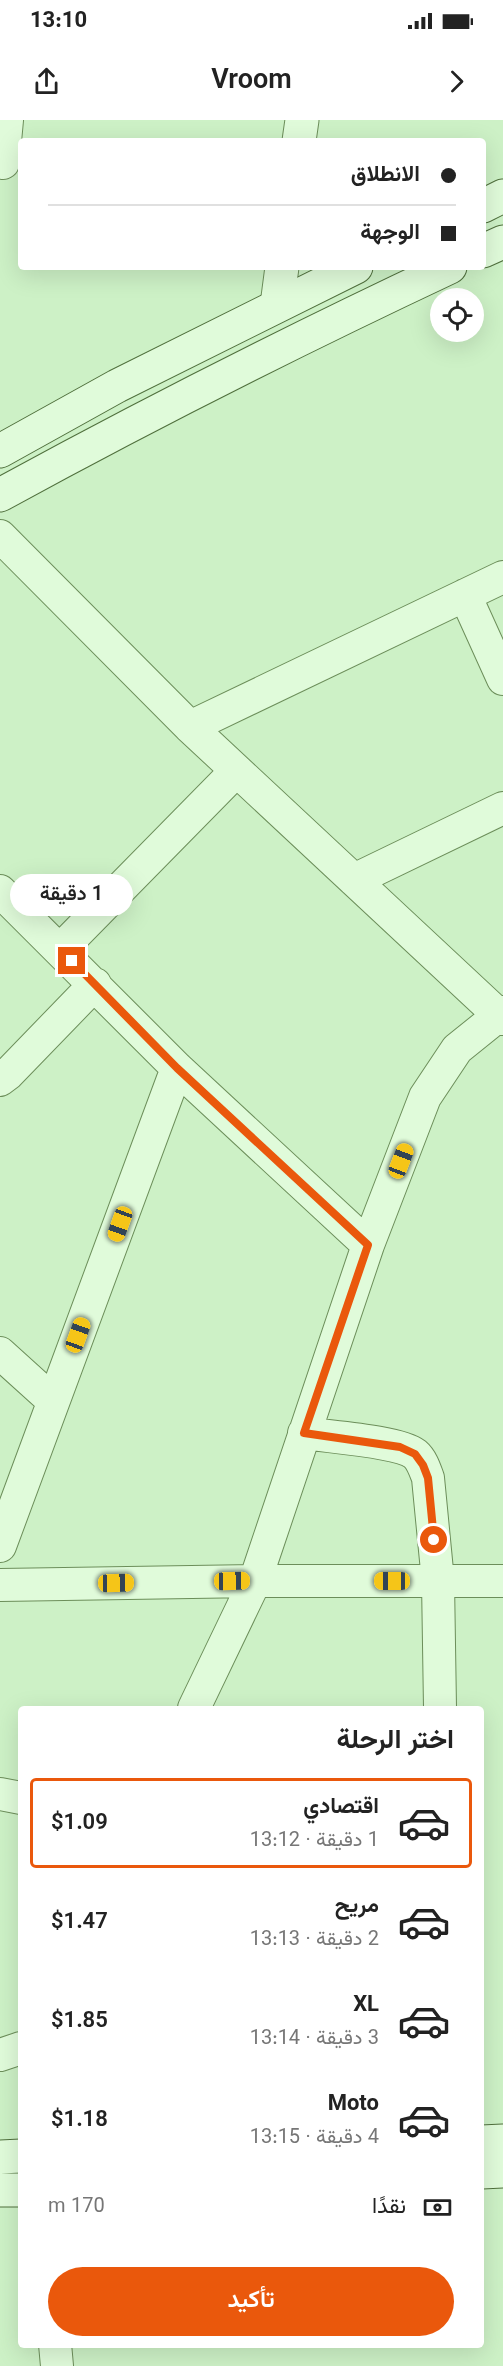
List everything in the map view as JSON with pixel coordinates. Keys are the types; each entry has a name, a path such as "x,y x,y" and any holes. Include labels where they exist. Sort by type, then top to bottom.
{"main road":[{"path":"299,138 302,120"},
{"path":"486,204 503,196"},
{"path":"486,250 503,242"},
{"path":"277,305 282,270"},
{"path":"0,452 117,386 350,270"},
{"path":"0,495 295,340 444,270"},
{"path":"484,2142 503,2141"},
{"path":"0,2157 18,2156"},
{"path":"484,2172 503,2171"},
{"path":"0,2190 18,2190"}],"street":[{"path":"7,120 8,164"},
{"path":"0,536 236,771 501,1015 457,1049 425,1097 368,1245 255,1581 195,1706"},
{"path":"190,727 503,577"},
{"path":"465,595 503,679"},
{"path":"60,950 236,771"},
{"path":"354,880 503,808"},
{"path":"0,891 177,1068 368,1245"},
{"path":"0,1080 95,984"},
{"path":"0,1546 177,1068"},
{"path":"0,1353 53,1401"},
{"path":"304,1433 400,1447 415,1454 423,1465 428,1478 438,1581 440,1706"},
{"path":"0,1585 255,1581 503,1581"},
{"path":"0,1794 18,1797"},
{"path":"0,2055 18,2049"},
{"path":"56,2348 57,2366"}],"route":[{"path":"72,961 177,1068 368,1245 304,1433 400,1447 415,1454 428,1478 434,1540"}]}
